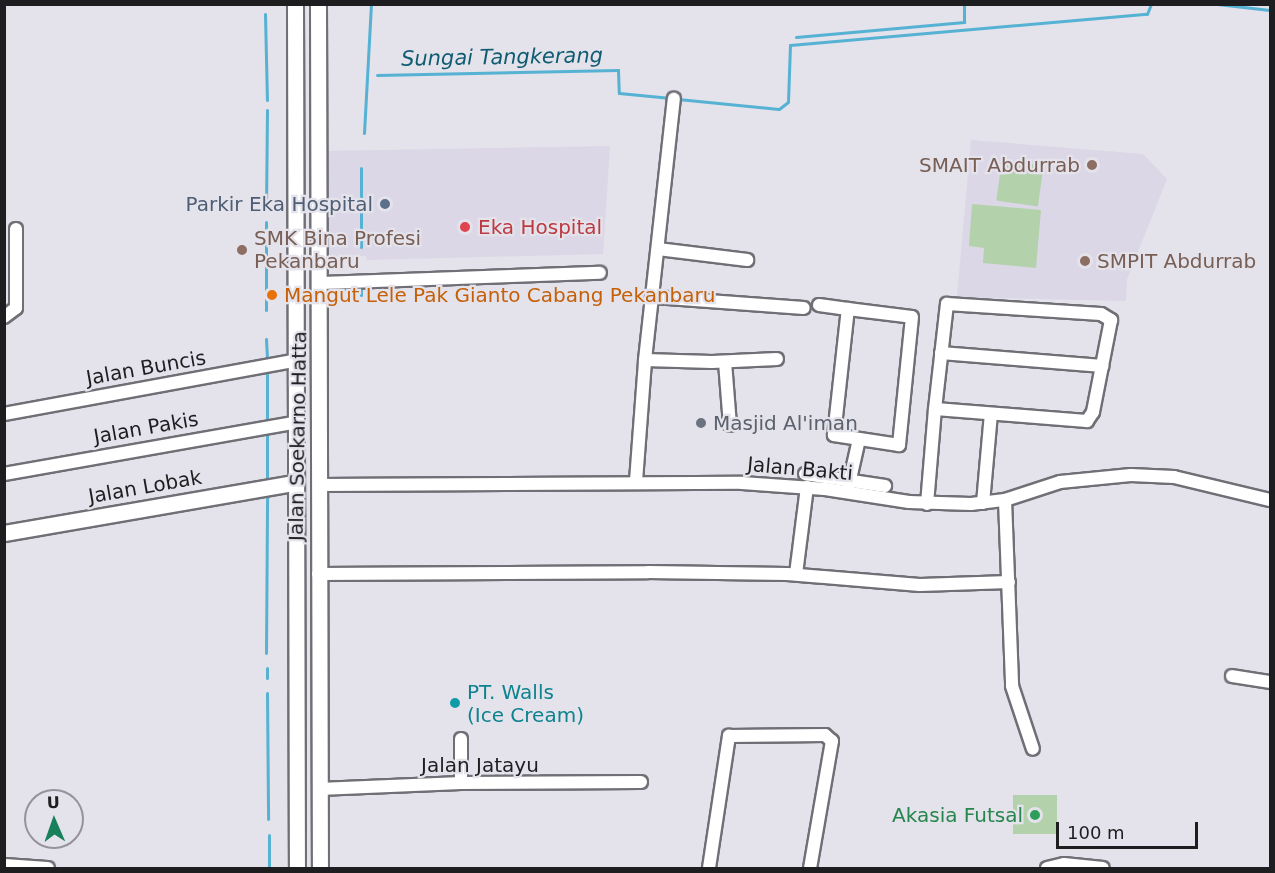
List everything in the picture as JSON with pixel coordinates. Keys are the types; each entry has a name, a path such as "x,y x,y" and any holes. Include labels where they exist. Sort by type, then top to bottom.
{"main road":[{"name":"Jalan Soekarno Hatta","path":"295,4 294,483 297,868"},
{"name":"Jalan Soekarno Hatta","path":"318,4 321,283 318,574 320,868"},
{"name":"Jalan Lobak","path":"4,533 294,483"}],"street":[{"path":"636,481 645,360 654,297 674,99"},
{"path":"4,317 16,308 16,229"},
{"path":"658,249 747,260"},
{"path":"321,283 600,273"},
{"path":"654,297 804,308"},
{"path":"927,504 935,409 947,304 1101,314 1109,317 1112,327 1093,412 1087,421 935,409"},
{"path":"819,305 912,316 898,445 834,435 848,309"},
{"path":"941,353 1102,366"},
{"path":"645,360 725,362 777,359"},
{"name":"Jalan Buncis","path":"4,414 294,361"},
{"path":"725,362 730,425"},
{"path":"983,503 991,414"},
{"name":"Jalan Pakis","path":"4,474 294,423"},
{"path":"849,482 855,439"},
{"path":"805,474 885,486"},
{"name":"Jalan Bakti","path":"319,485 636,481 807,487 849,482 927,504 983,503 1005,500 1060,482 1131,476 1174,477 1270,500"},
{"path":"796,574 807,487"},
{"path":"1005,500 1012,686 1033,748"},
{"path":"318,574 796,574 908,584 1009,582"},
{"path":"1232,676 1270,682"},
{"path":"709,868 729,736 825,735 832,741 810,868"},
{"path":"461,739 461,783"},
{"name":"Jalan Jatayu","path":"319,789 461,783 641,782"},
{"path":"1047,868 1064,864 1101,868"},
{"path":"4,865 48,868"}],"shaded area":[{"path":"971,140 1143,154 1167,179 1127,279 1126,301 957,297"},
{"name":"Eka Hospital","path":"610,146 603,254 367,260 366,256 324,256 325,151"}],"green space":[{"path":"1002,160 1044,166 1038,206 996,201"},
{"path":"972,204 1041,210 1036,268 983,263 984,248 969,246"},
{"name":"Akasia Futsal","path":"1013,795 1057,795 1057,834 1013,834"}],"waterway":[{"path":"364,133 371,4"},
{"path":"796,37 964,22 964,4"},
{"name":"Sungai Tangkerang","path":"678,99 779,109 788,102 790,45 1147,14 1151,4"},
{"name":"Sungai Tangkerang","path":"1217,4 1270,10"},
{"path":"265,14 267,100"},
{"name":"Sungai Tangkerang","path":"377,75 618,70 619,93 671,98"},
{"path":"266,207 267,110"},
{"path":"361,168 361,247"},
{"path":"266,222 266,230"},
{"path":"266,245 266,310"},
{"path":"361,289 361,295"},
{"path":"266,339 267,358"},
{"path":"267,374 267,420"},
{"path":"267,435 267,479"},
{"path":"266,653 267,496"},
{"path":"267,668 267,678"},
{"path":"267,693 268,819"},
{"path":"269,835 269,868"}],"place":[{"name":"SMAIT Abdurrab","path":"1092,165"},
{"name":"Parkir Eka Hospital","path":"385,204"},
{"name":"Eka Hospital","path":"465,227"},
{"name":"SMK Bina Profesi Pekanbaru","path":"242,250"},
{"name":"SMPIT Abdurrab","path":"1085,261"},
{"name":"Mangut Lele Pak Gianto Cabang Pekanbaru","path":"272,295"},
{"name":"Masjid Al'iman","path":"701,423"},
{"name":"PT. Walls (Ice Cream)","path":"455,703"},
{"name":"Akasia Futsal","path":"1035,815"}]}
